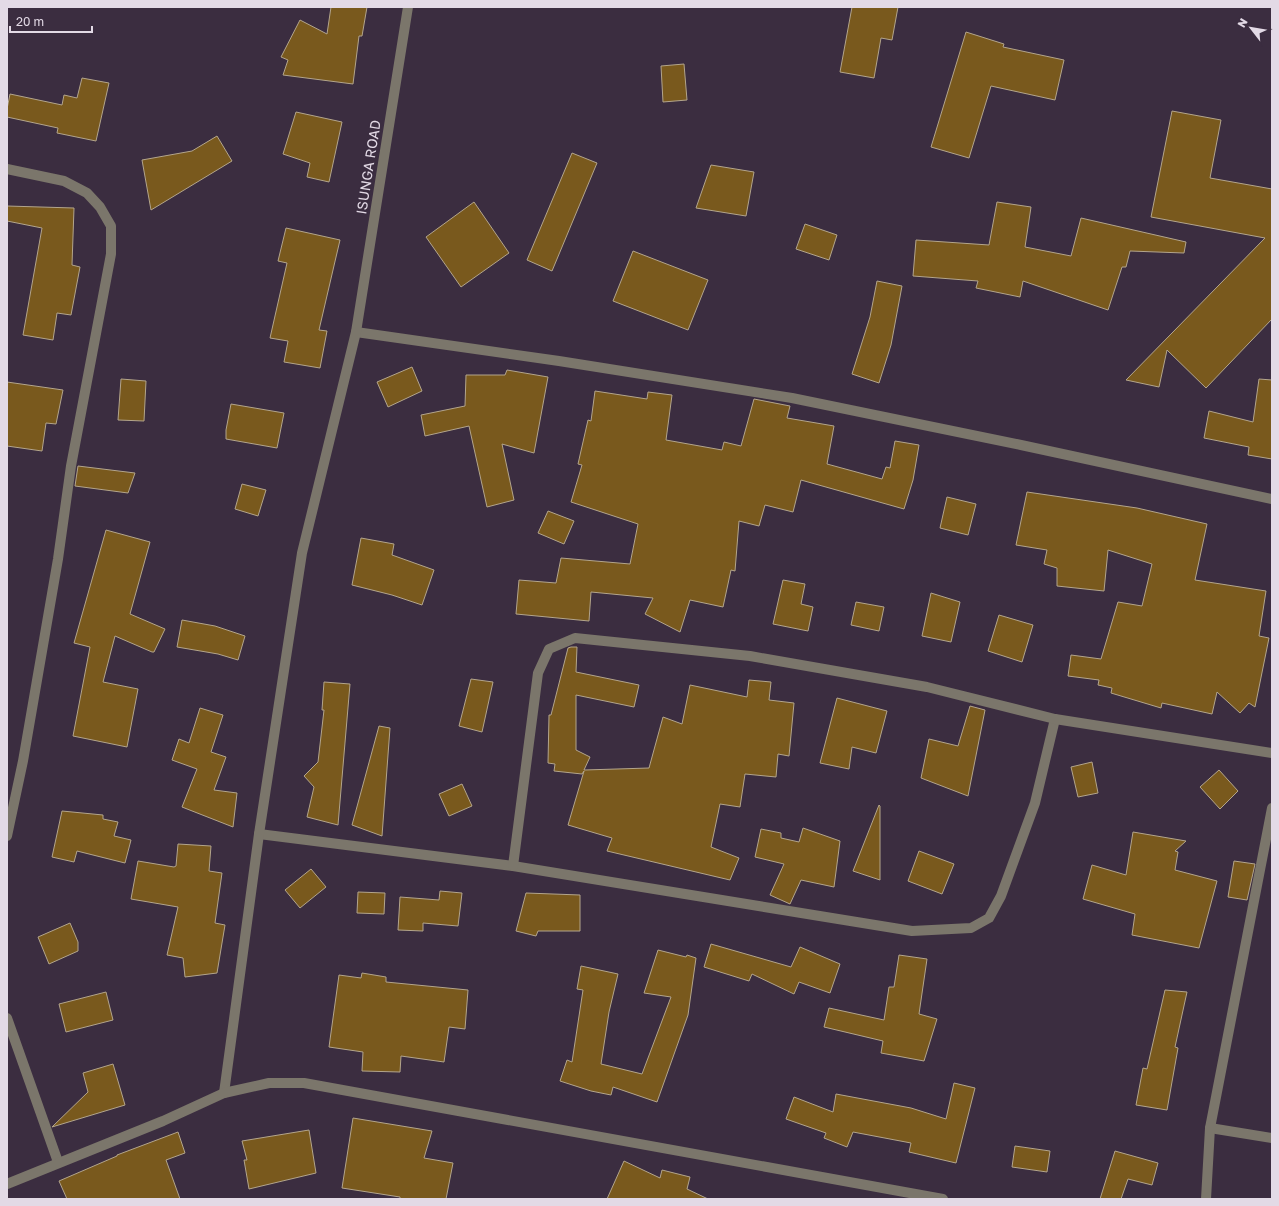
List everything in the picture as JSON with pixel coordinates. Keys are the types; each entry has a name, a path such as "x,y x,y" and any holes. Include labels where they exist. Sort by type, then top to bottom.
{"street":[{"name":"ISUNGA ROAD","path":"224,1093 259,834 302,554 356,332 408,7"},
{"path":"7,169 64,181 87,193 100,207 111,226 111,254 71,466 58,559 23,761 7,836"},
{"path":"356,332 559,361 792,398 1021,445 1272,500"},
{"path":"513,866 538,673 549,649 575,638 750,656 927,687 1055,719 1272,754"},
{"path":"259,834 513,866 912,931 970,928 989,918 1001,896 1035,803 1055,719"},
{"path":"1206,1199 1210,1128 1272,808"},
{"path":"7,1018 58,1162"},
{"path":"7,1184 58,1162 163,1121 224,1093 269,1083 304,1083 941,1199"},
{"path":"1210,1128 1272,1138"}],"building":[{"path":"331,7 367,7 362,36 359,36 353,84 283,75 288,60 281,57 300,20 327,34"},
{"path":"852,7 898,7 892,40 881,38 874,78 840,72"},
{"path":"966,32 1004,44 1003,47 1064,60 1055,100 991,86 969,158 931,147"},
{"path":"684,64 687,100 663,102 661,66"},
{"path":"82,78 109,83 96,141 57,133 58,128 7,117 10,94 62,105 64,95 77,98"},
{"path":"1172,111 1221,120 1210,178 1272,189 1272,319 1206,388 1167,350 1159,387 1126,380 1265,238 1151,217"},
{"path":"296,112 342,122 329,182 307,177 310,163 283,154"},
{"path":"217,136 232,161 151,210 142,160 192,151"},
{"path":"572,153 597,163 552,271 527,260"},
{"path":"711,165 754,172 746,216 696,208"},
{"path":"474,202 509,253 461,287 426,237"},
{"path":"997,202 1031,207 1025,247 1071,256 1081,218 1186,242 1184,253 1130,251 1126,267 1122,267 1108,310 1023,281 1020,297 976,288 978,281 913,276 916,240 989,245"},
{"path":"7,206 74,208 72,265 80,267 71,315 57,313 53,340 23,335 42,228 7,221"},
{"path":"805,224 837,235 829,260 796,249"},
{"path":"286,228 340,240 319,330 327,331 320,368 284,362 288,341 270,338 287,263 278,261"},
{"path":"633,251 708,280 688,330 613,301"},
{"path":"877,281 902,286 891,345 879,383 852,374 870,317"},
{"path":"412,367 422,391 388,407 377,382"},
{"path":"507,370 548,377 534,453 502,444 514,500 487,507 469,426 425,436 421,415 465,406 466,375 505,375"},
{"path":"121,379 146,381 144,421 118,420"},
{"path":"1259,379 1272,380 1272,459 1248,455 1249,447 1204,438 1209,411 1253,422"},
{"path":"7,382 63,390 56,424 46,423 42,451 7,446"},
{"path":"595,391 647,399 648,392 672,395 666,440 722,450 724,442 741,446 754,399 790,406 787,418 834,426 827,464 882,479 886,467 890,468 895,441 919,445 913,480 904,509 801,480 793,512 765,505 759,526 739,521 735,571 731,570 723,607 690,600 680,632 645,614 653,598 591,592 589,621 516,614 519,580 556,583 561,558 630,564 638,524 571,502 582,465 578,464 588,420 591,421"},
{"path":"231,404 284,413 277,448 226,439 226,430"},
{"path":"78,466 135,473 128,493 75,486"},
{"path":"242,484 266,490 258,516 235,509"},
{"path":"1027,492 1137,508 1207,524 1195,580 1266,591 1259,636 1269,638 1255,707 1249,703 1240,713 1217,692 1212,714 1162,703 1161,708 1111,693 1112,688 1098,685 1099,680 1068,676 1071,655 1101,659 1118,602 1142,606 1152,564 1108,550 1104,591 1057,586 1057,568 1044,564 1047,550 1016,545"},
{"path":"947,497 976,504 968,535 940,528"},
{"path":"548,511 574,521 564,544 538,533"},
{"path":"106,530 150,542 130,614 165,629 154,652 115,636 103,682 138,689 127,747 73,736 90,647 74,643"},
{"path":"361,538 394,544 392,555 434,570 422,605 392,595 352,585"},
{"path":"783,580 805,584 801,604 813,607 808,631 773,624"},
{"path":"931,593 960,602 951,642 922,636"},
{"path":"856,602 884,607 879,631 851,625"},
{"path":"999,615 1033,625 1022,662 988,651"},
{"path":"182,620 215,626 245,636 238,660 218,654 177,647"},
{"path":"577,647 576,672 639,685 634,707 576,695 576,750 590,757 584,770 649,768 663,717 682,724 690,685 747,697 749,680 771,682 769,700 794,703 789,756 778,754 776,777 745,774 740,807 720,804 711,847 739,858 730,880 607,851 612,838 568,825 584,771 582,774 554,771 555,764 548,763 549,715 551,715 568,648"},
{"path":"471,679 493,682 482,732 459,726"},
{"path":"324,682 350,684 338,825 307,817 314,787 304,776 318,762 324,710 322,710"},
{"path":"837,698 887,711 876,753 852,747 849,769 820,763"},
{"path":"970,706 985,710 968,796 921,778 929,739 958,746"},
{"path":"200,708 223,715 211,752 226,757 214,790 237,793 233,827 182,807 197,769 172,760 179,739 189,743"},
{"path":"379,726 390,728 382,836 352,825"},
{"path":"1092,762 1098,793 1078,797 1071,767"},
{"path":"1219,770 1238,791 1220,809 1200,787"},
{"path":"462,784 472,806 449,816 439,794"},
{"path":"879,805 880,806 880,880 853,871"},
{"path":"62,811 103,815 103,819 118,822 114,836 131,840 125,863 77,851 74,862 52,857"},
{"path":"803,828 840,841 834,887 801,880 790,904 770,895 784,864 755,857 761,829 781,833 781,838 799,842"},
{"path":"1133,832 1186,841 1175,851 1178,852 1175,870 1217,881 1199,948 1132,935 1135,914 1083,899 1092,865 1126,875"},
{"path":"178,844 211,846 209,871 222,873 215,923 225,925 217,973 185,977 183,958 167,955 178,907 131,899 138,861 174,867 176,866"},
{"path":"919,851 954,864 942,894 908,881"},
{"path":"1234,861 1255,864 1247,900 1228,897"},
{"path":"311,869 326,887 300,908 285,890"},
{"path":"440,891 462,893 458,926 423,923 423,931 398,930 400,897 439,900"},
{"path":"358,892 385,893 384,914 357,913"},
{"path":"526,893 580,895 580,931 538,931 536,936 516,931"},
{"path":"70,923 78,942 78,951 49,964 38,937"},
{"path":"711,944 791,967 800,947 840,964 830,993 799,982 794,994 752,974 749,981 704,967"},
{"path":"658,950 696,958 688,1015 657,1102 613,1087 611,1095 591,1091 560,1081 567,1060 572,1062 583,990 577,989 581,966 618,974 609,1012 601,1064 642,1074 671,997 644,993"},
{"path":"899,955 927,959 919,1014 937,1019 924,1061 881,1053 883,1041 824,1027 829,1008 884,1020 889,987 894,987"},
{"path":"362,973 386,977 386,982 468,990 465,1029 449,1027 444,1062 401,1056 400,1072 362,1071 363,1052 329,1047 339,975 361,978"},
{"path":"1165,990 1187,992 1175,1047 1178,1048 1167,1110 1136,1105 1143,1068 1147,1069"},
{"path":"106,992 113,1020 66,1032 59,1004"},
{"path":"113,1064 125,1105 52,1127 88,1092 83,1073"},
{"path":"954,1083 975,1088 956,1163 909,1152 911,1143 853,1132 847,1147 824,1138 826,1133 786,1119 794,1097 833,1112 836,1094 911,1108 946,1119"},
{"path":"353,1118 432,1131 424,1158 453,1163 446,1199 400,1199 400,1197 342,1188"},
{"path":"309,1130 316,1173 249,1189 244,1160 247,1160 242,1141"},
{"path":"178,1132 185,1153 166,1160 180,1199 67,1199 59,1181 117,1155"},
{"path":"1015,1146 1050,1151 1047,1172 1012,1167"},
{"path":"1115,1151 1158,1163 1152,1185 1128,1179 1121,1199 1100,1199"},
{"path":"624,1161 660,1178 662,1170 690,1177 687,1189 708,1199 607,1199"}]}
